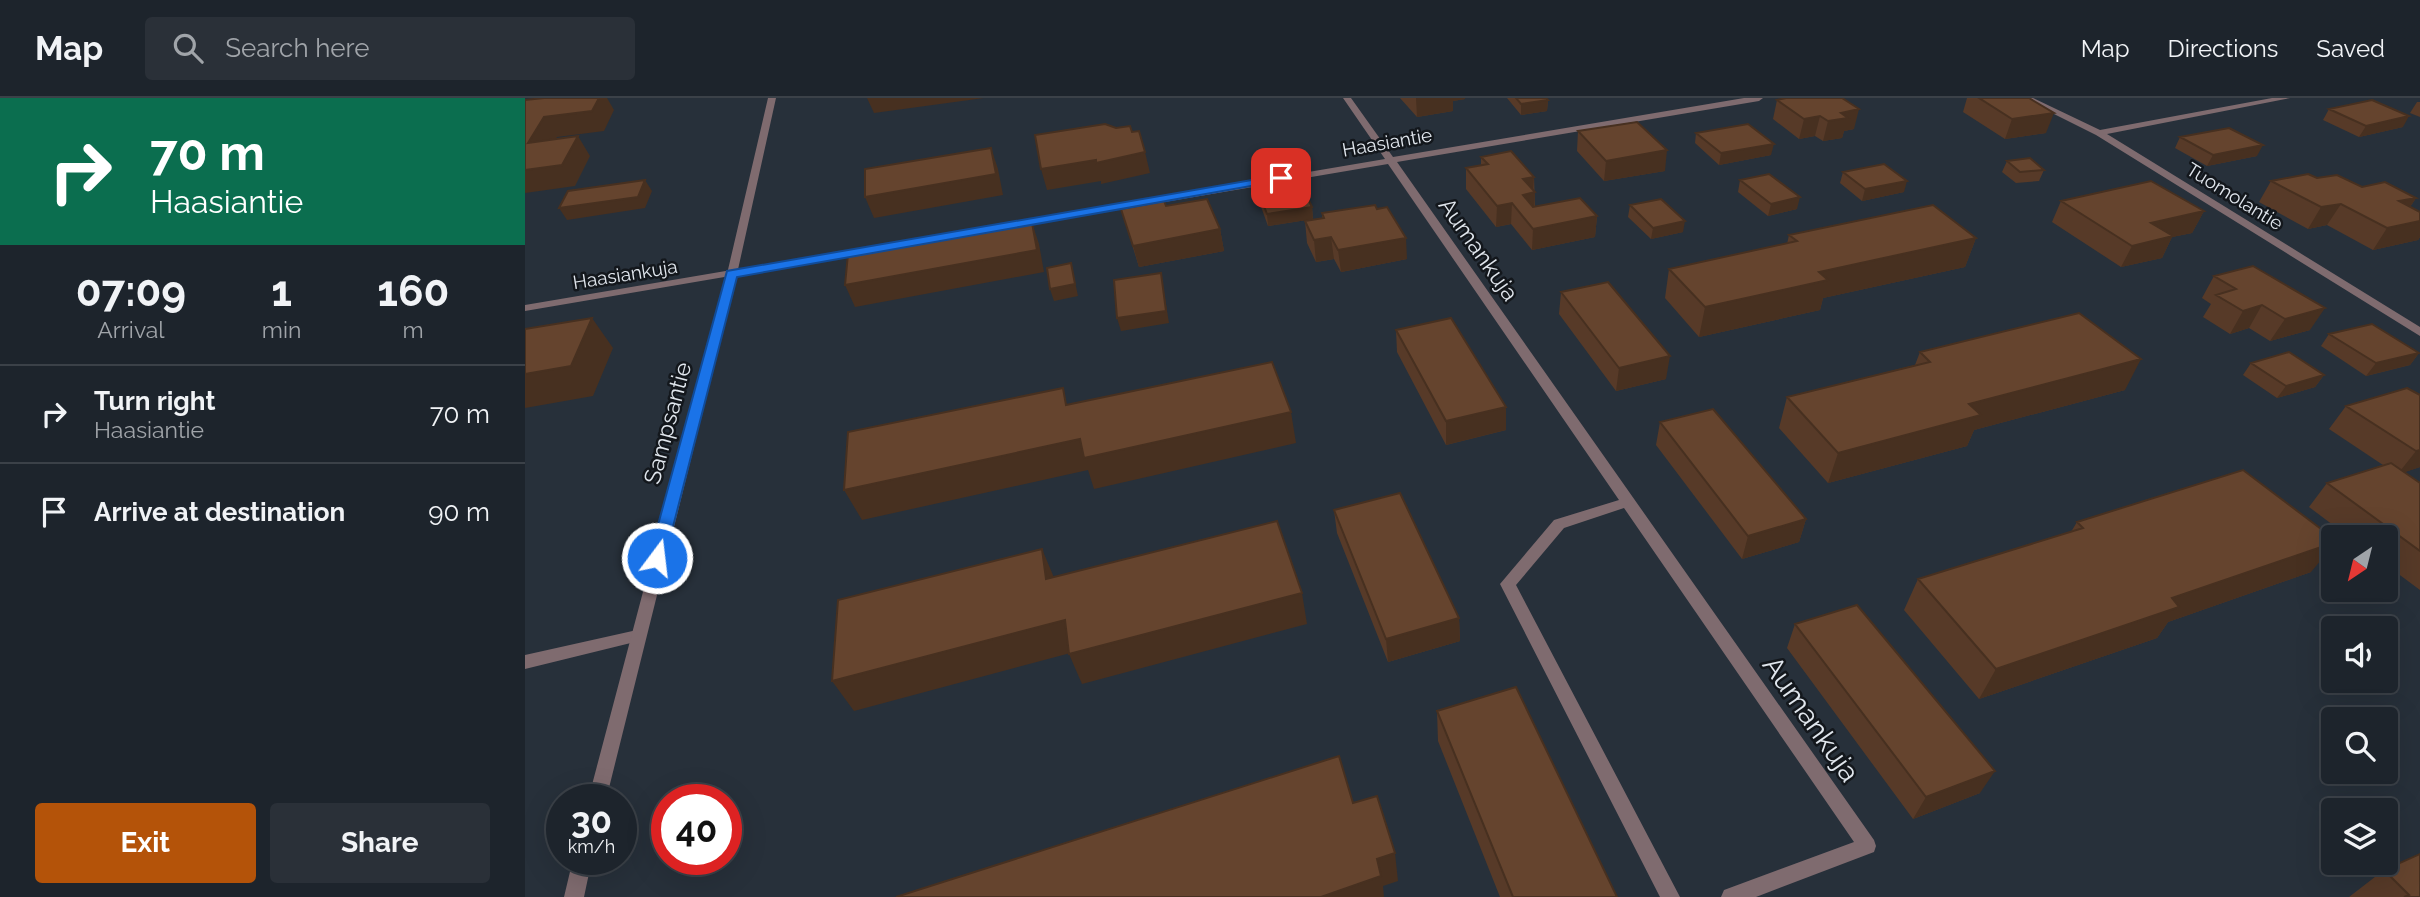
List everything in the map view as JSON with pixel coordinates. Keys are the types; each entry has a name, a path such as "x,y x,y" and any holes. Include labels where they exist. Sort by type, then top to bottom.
{"street":[{"name":"Sampsantie","path":"601,784 731,274 772,98"},
{"name":"Aumankuja","path":"1347,98 1867,846 1731,897"},
{"name":"Haasiantie","path":"731,274 1388,159 1759,98"},
{"name":"Tuomolantie","path":"2026,98 2099,133 2420,332"},
{"path":"2099,133 2286,98"},
{"name":"Haasiankuja","path":"525,308 731,274"},
{"path":"1628,502 1559,524 1508,584 1670,897"},
{"path":"525,663 637,636"},
{"path":"574,897 579,875"}],"building":[{"path":"599,98 592,111 544,117 528,143 578,136 562,165 525,170 525,100"},
{"path":"1516,98 1546,98 1548,100 1521,104"},
{"path":"1842,98 1859,109 1841,113 1848,118 1828,121 1820,116 1804,119 1777,100"},
{"path":"1979,98 2029,98 2054,113 2012,119"},
{"path":"2372,100 2409,116 2366,126 2329,109"},
{"path":"1637,122 1667,150 1606,161 1578,131"},
{"path":"1105,124 1116,128 1130,126 1132,132 1139,131 1145,152 1096,163 1096,160 1041,169 1035,135"},
{"path":"1748,124 1774,144 1721,153 1696,133"},
{"path":"2229,128 2263,145 2213,155 2180,137"},
{"path":"991,148 996,174 865,197 865,169"},
{"path":"1511,151 1534,177 1523,179 1535,192 1523,195 1533,207 1580,198 1597,216 1533,229 1512,203 1497,206 1466,168 1488,164 1481,157"},
{"path":"2030,158 2044,170 2020,172 2007,161"},
{"path":"1884,164 1907,181 1865,189 1843,172"},
{"path":"1769,174 1800,197 1771,204 1740,180"},
{"path":"2308,174 2317,178 2337,175 2362,187 2385,182 2416,198 2399,201 2420,212 2420,221 2387,228 2341,204 2321,207 2271,181"},
{"path":"645,180 638,197 559,208 568,191"},
{"path":"2151,181 2204,211 2151,223 2173,236 2132,246 2061,201"},
{"path":"1302,186 1312,207 1267,214 1259,193"},
{"path":"1207,199 1220,229 1133,246 1121,209 1164,201 1166,206"},
{"path":"1661,199 1685,221 1653,228 1630,205"},
{"path":"1375,205 1377,209 1387,207 1406,238 1338,250 1331,237 1314,240 1305,221 1324,218 1322,213"},
{"path":"1933,205 1976,238 1819,272 1828,280 1705,307 1669,269 1797,241 1789,235"},
{"path":"1032,223 1037,250 845,285 848,254"},
{"path":"1071,263 1075,284 1050,289 1047,268"},
{"path":"2253,266 2325,308 2285,319 2262,305 2243,311 2216,295 2236,289 2214,276"},
{"path":"1161,273 1166,311 1117,318 1114,280"},
{"path":"1608,282 1670,356 1619,368 1561,292"},
{"path":"2079,313 2141,359 1969,404 1981,415 1838,453 1787,397 1930,362 1920,352"},
{"path":"592,318 571,366 525,374 525,329"},
{"path":"1451,318 1506,407 1446,421 1396,330"},
{"path":"2372,324 2419,353 2376,363 2329,334"},
{"path":"2289,352 2324,375 2286,386 2251,363"},
{"path":"1272,362 1291,412 1084,458 1080,439 844,490 848,432 1063,388 1066,405"},
{"path":"2407,388 2420,395 2420,450 2416,451 2346,406"},
{"path":"1713,409 1806,519 1748,536 1660,422"},
{"path":"2391,463 2420,483 2420,551 2398,535 2398,525 2384,525 2327,483"},
{"path":"2243,470 2321,529 2321,547 2172,598 2179,607 1996,669 1918,579 2083,528 2077,522"},
{"path":"1400,493 1459,618 1386,639 1334,510"},
{"path":"1277,521 1302,593 1069,654 1065,620 832,681 838,600 1042,549 1046,579"},
{"path":"1857,605 1995,771 1926,797 1795,624"},
{"path":"1516,687 1617,897 1513,897 1437,711"},
{"path":"1339,756 1353,803 1377,796 1395,853 1377,859 1381,876 1321,897 896,897"},
{"path":"2420,854 2420,897 2404,897 2409,895 2389,875 2398,875 2398,864"}],"route":[{"path":"657,558 731,274 1281,178"}]}
